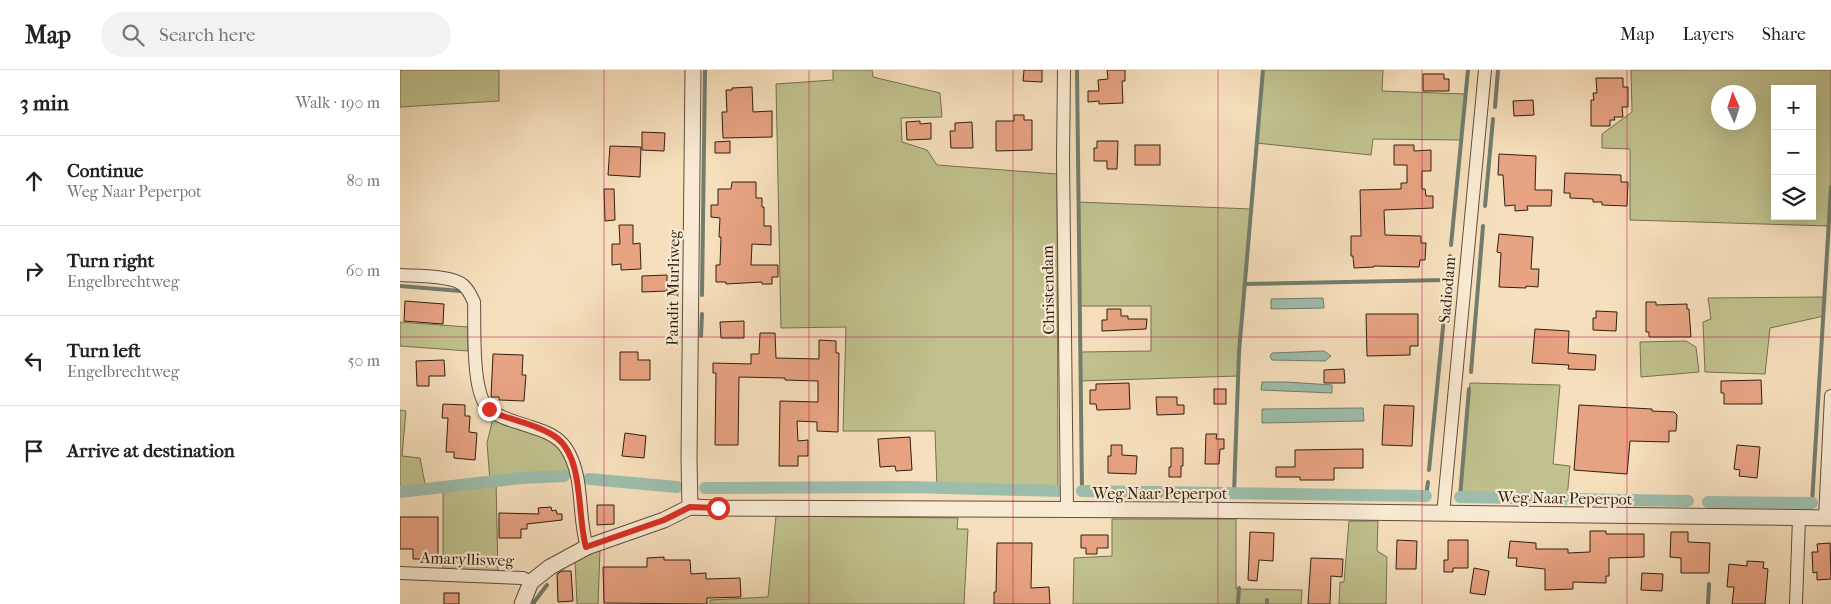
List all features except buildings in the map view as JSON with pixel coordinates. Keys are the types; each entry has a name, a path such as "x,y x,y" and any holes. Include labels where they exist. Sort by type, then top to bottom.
{"street":[{"name":"Pandit Murliweg","path":"690,507 693,70"},
{"name":"Christendam","path":"1064,70 1063,158 1067,510"},
{"name":"Sadiodam","path":"1443,514 1485,70"},
{"path":"400,275 452,279 462,284 469,292 474,302 477,385 484,403 497,414 547,432 566,447 576,468 582,532 586,547"},
{"path":"1828,518 1831,396"},
{"name":"Weg Naar Peperpot","path":"522,604 531,582 550,567 586,547 664,520 690,507 1828,518"},
{"path":"1796,604 1799,518"},
{"name":"Amaryllisweg","path":"400,573 523,578 531,582"}],"green space":[{"path":"400,70 499,70 499,101 400,107"},
{"path":"833,70 872,70 873,77 940,93 942,117 901,118 902,142 927,150 937,165 1057,174 1058,491 937,488 935,431 843,431 846,327 781,328 776,84 833,80"},
{"path":"1263,70 1383,70 1382,91 1466,94 1461,140 1373,139 1371,155 1256,143"},
{"path":"1631,70 1831,70 1829,226 1630,220 1630,149 1602,148 1602,134 1632,112"},
{"path":"1079,202 1251,209 1238,376 1080,381 1080,352 1151,351 1151,306 1080,306"},
{"path":"1825,297 1824,316 1770,328 1765,374 1705,372 1703,322 1711,319 1708,298"},
{"path":"400,322 468,327 468,351 400,346"},
{"path":"1686,341 1696,347 1699,372 1641,377 1640,342"},
{"path":"1470,383 1560,385 1553,464 1570,466 1567,499 1460,495"},
{"path":"400,410 406,411 402,456 420,458 426,489 400,492"},
{"path":"493,418 552,440 564,450 573,477 544,476 496,481 498,572 443,571 443,487 490,481 487,443"},
{"path":"776,516 958,518 957,529 968,529 964,604 710,604 710,600 768,597"},
{"path":"1112,519 1236,519 1236,589 1302,590 1301,604 1073,604 1074,558 1112,556"},
{"path":"1349,521 1378,521 1377,551 1387,557 1386,604 1339,604 1340,582 1344,582"},
{"path":"600,550 598,604 577,604 575,560"}],"shaded area":[{"path":"1323,298 1324,308 1271,309 1271,299"},
{"path":"1324,351 1331,356 1325,361 1272,360 1270,356 1272,353"},
{"path":"1262,382 1332,385 1332,393 1261,390"},
{"path":"1363,408 1364,421 1262,423 1262,409"}],"waterway":[{"path":"702,295 705,70"},
{"path":"1077,70 1082,491"},
{"path":"1234,493 1239,352 1263,70"},
{"path":"1451,245 1468,70"},
{"path":"1495,107 1498,70"},
{"path":"1485,206 1493,119"},
{"path":"1812,503 1831,187"},
{"path":"1471,372 1483,226"},
{"path":"1429,470 1450,256"},
{"path":"1245,284 1447,280"},
{"path":"400,286 461,291"},
{"path":"701,336 702,314"},
{"path":"1460,497 1469,389"},
{"path":"400,492 521,478 564,476"},
{"path":"589,479 677,487"},
{"path":"1426,496 1428,482"},
{"path":"705,488 909,487 1058,491"},
{"path":"1082,491 1426,496"},
{"path":"1460,497 1574,499"},
{"path":"1580,499 1619,500"},
{"path":"1625,500 1688,501"},
{"path":"1708,502 1812,503"},
{"path":"1708,604 1709,584"},
{"path":"534,604 547,585"},
{"path":"1238,604 1239,588"}],"route":[{"path":"489,409 497,414 547,432 566,447 576,468 582,532 586,547 664,520 690,507 718,508"}]}
